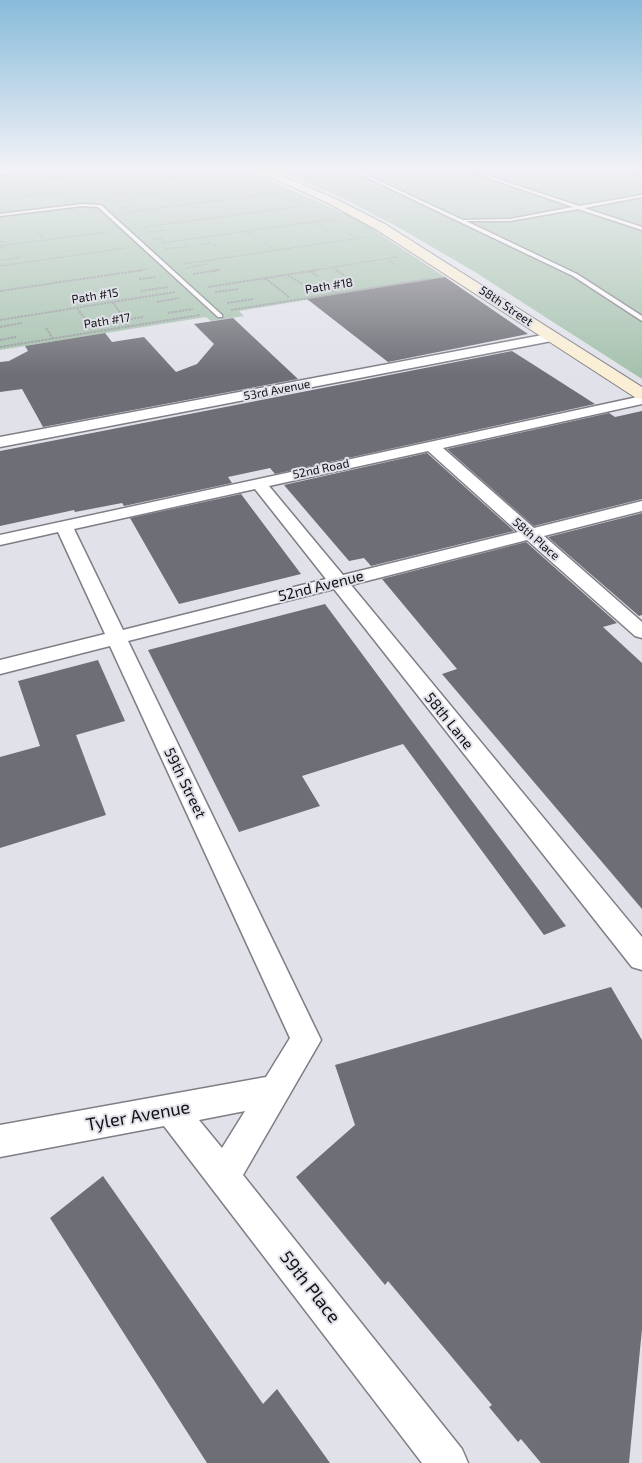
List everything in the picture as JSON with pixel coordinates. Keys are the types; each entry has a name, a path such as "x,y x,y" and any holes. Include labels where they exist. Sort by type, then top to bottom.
{"main road":[{"name":"58th Street","path":"400,238 642,394"}],"street":[{"name":"53rd Avenue","path":"0,442 553,338"},
{"name":"52nd Road","path":"0,540 642,400"},
{"name":"58th Place","path":"430,445 642,632"},
{"name":"58th Lane","path":"258,483 336,582 642,958"},
{"name":"52nd Avenue","path":"0,667 642,506"},
{"name":"59th Street","path":"64,526 115,638 218,850 306,1040 276,1090"},
{"name":"Tyler Avenue","path":"0,1141 276,1090"},
{"path":"223,1177 276,1090"},
{"name":"59th Place","path":"171,1110 448,1463"}],"lane":[{"path":"136,238 219,314"},
{"path":"499,238 575,275 642,319"}],"path":[{"path":"0,247 56,238"},
{"path":"0,266 196,238"},
{"path":"205,238 218,248"},
{"path":"256,238 259,241"},
{"path":"0,291 355,238"},
{"path":"0,242 5,242"},
{"path":"199,245 211,243"},
{"path":"265,243 275,250"},
{"path":"305,246 310,250"},
{"path":"0,247 7,247"},
{"path":"1,260 22,257"},
{"name":"Path #15","path":"0,320 402,257"},
{"path":"386,259 396,264"},
{"path":"1,260 5,265"},
{"path":"332,268 345,276"},
{"path":"177,276 219,270"},
{"path":"310,271 317,276"},
{"path":"288,274 302,284"},
{"path":"265,278 289,297"},
{"name":"Path #18","path":"219,314 434,278"},
{"path":"321,282 337,294"},
{"path":"141,291 186,284"},
{"path":"112,302 121,313"},
{"path":"76,308 85,319"},
{"name":"Path #17","path":"0,347 219,314"},
{"path":"118,315 129,327"},
{"path":"106,323 143,317"},
{"path":"0,327 22,323"},
{"path":"46,328 53,339"},
{"path":"0,340 16,337"}],"green space":[{"path":"0,238 386,238 445,277 239,311 244,316 211,321 206,317 0,350"},
{"path":"417,238 642,238 642,379 475,272"}],"building":[{"path":"445,277 528,334 388,362 307,299"},
{"path":"233,318 298,379 43,427 22,389 0,392 0,362 9,361 28,351 25,346 105,333 112,342 144,337 176,372 197,364 214,344 194,324"},
{"path":"512,351 595,404 275,474 270,468 228,477 232,483 124,506 122,503 75,512 74,510 0,526 0,451"},
{"path":"642,411 642,499 534,526 447,449 609,413 615,417"},
{"path":"427,453 514,531 371,566 364,558 349,561 284,485"},
{"path":"241,494 301,574 179,604 130,518"},
{"path":"642,513 642,615 639,616 548,537"},
{"path":"526,542 617,623 603,627 642,663 642,909 442,674 457,669 382,579"},
{"path":"325,604 566,926 544,935 403,744 302,776 320,806 239,832 148,650"},
{"path":"98,660 125,721 76,735 106,815 0,848 0,757 40,746 18,681"},
{"path":"611,987 642,1040 642,1329 629,1463 541,1463 521,1439 518,1442 489,1407 492,1405 388,1281 385,1285 296,1177 355,1125 335,1065"},
{"path":"103,1176 263,1404 277,1389 330,1463 207,1463 50,1218"}]}
